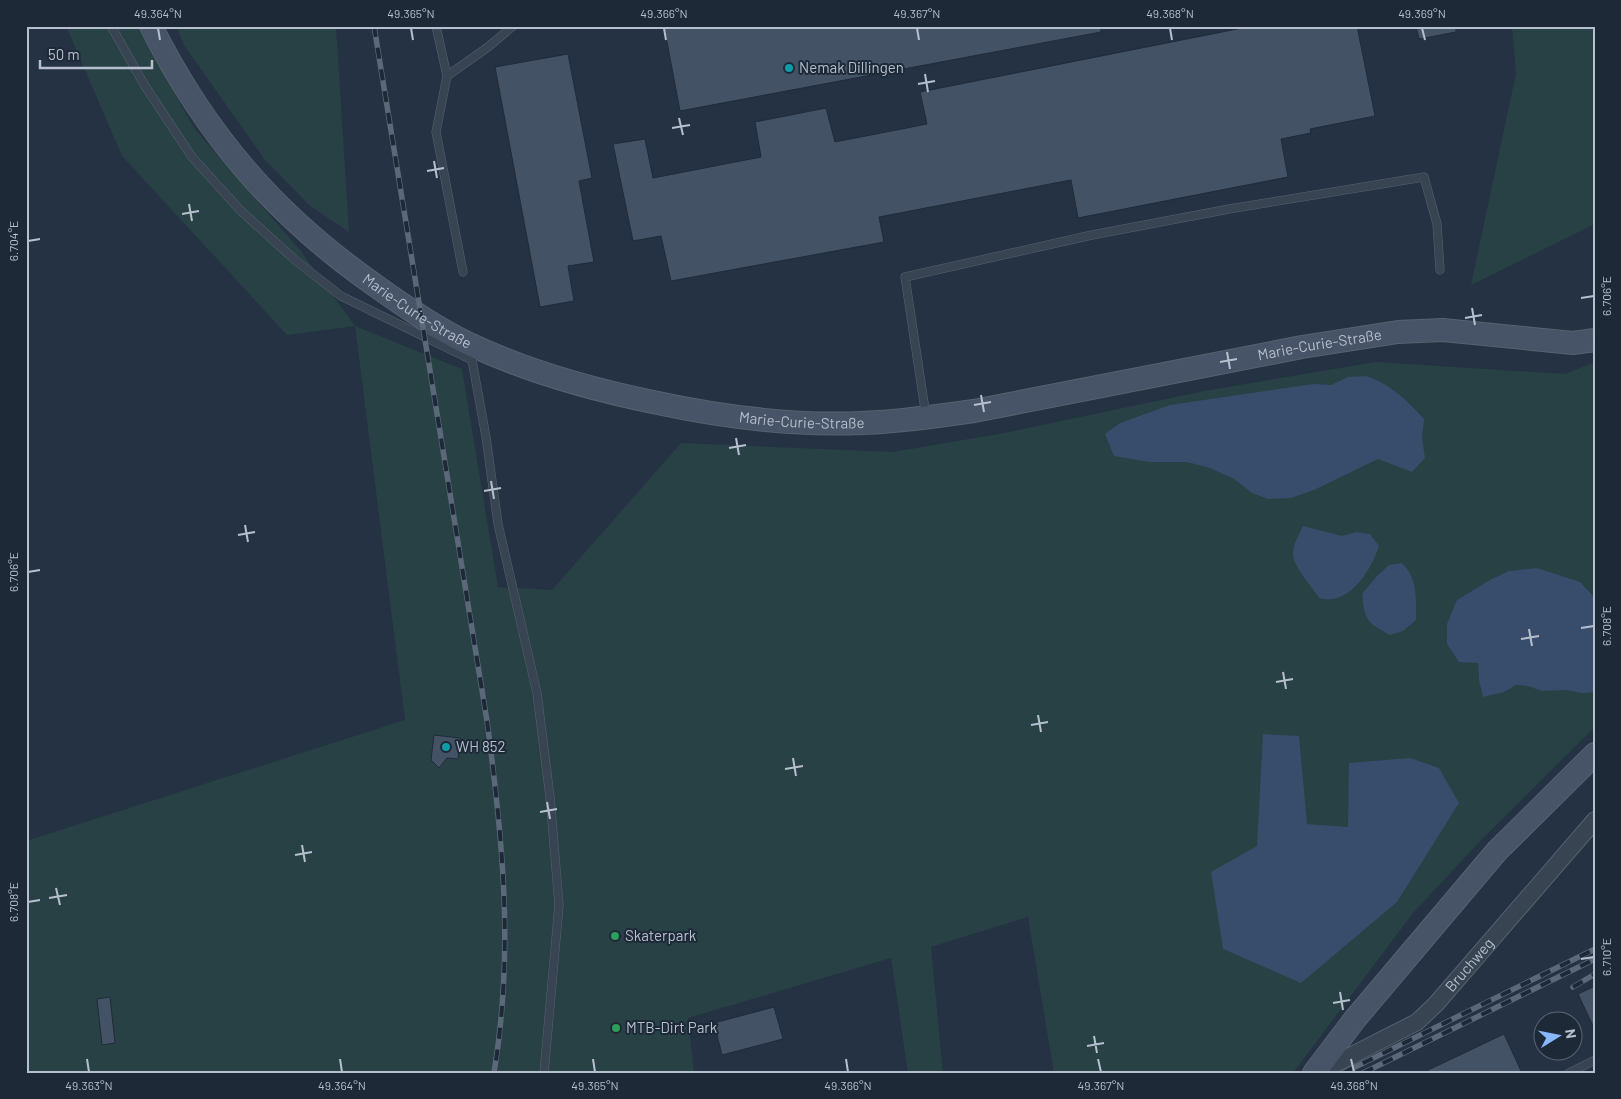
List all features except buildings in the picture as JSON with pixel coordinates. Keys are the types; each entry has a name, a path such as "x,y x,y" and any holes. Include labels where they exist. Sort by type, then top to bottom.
{"main road":[{"name":"Marie-Curie-Straße","path":"151,26 188,93 224,145 262,190 308,235 354,271 403,306 466,342 514,363 561,379 688,410 778,422 810,424 863,423 926,418 974,410 1302,347 1398,332 1443,330 1574,343 1595,340"},
{"path":"1315,1073 1355,1019 1497,851 1595,754"}],"street":[{"name":"Bruchweg","path":"1315,1073 1417,1022 1436,1004 1595,820"}],"lane":[{"path":"111,26 144,86 192,157 248,217 295,260 341,296 472,360 498,524 536,693 550,797 559,905 544,1073"},
{"path":"436,26 447,76 436,132 463,272"},
{"path":"447,76 513,26"},
{"path":"926,418 905,277 1092,235 1229,209 1424,177 1437,224 1440,270"},
{"path":"1569,1073 1595,1060"}],"green space":[{"path":"66,26 137,26 194,128 300,250 355,326 287,335 122,156"},
{"path":"176,26 336,26 349,232 310,206 265,160 184,45"},
{"path":"1512,26 1595,26 1595,224 1471,285 1516,73"},
{"path":"355,326 462,369 498,587 552,590 681,443 893,452 1004,433 1204,391 1376,362 1565,374 1595,362 1595,727 1483,838 1413,913 1293,1073 1054,1073 1028,917 931,947 943,1073 908,1073 891,958 688,1018 694,1073 26,1073 26,841 405,720"}],"water":[{"path":"1348,377 1366,377 1379,381 1400,396 1424,419 1422,438 1425,458 1412,472 1378,459 1314,490 1291,498 1268,499 1252,493 1234,479 1210,468 1187,462 1149,462 1114,456 1105,434 1120,423 1170,405 1313,384 1331,385"},
{"path":"1303,526 1342,536 1356,532 1370,534 1379,546 1370,566 1349,592 1340,597 1330,599 1319,598 1303,576 1296,564 1293,550"},
{"path":"1402,563 1411,576 1415,589 1416,620 1403,631 1390,635 1376,627 1368,619 1364,610 1362,594 1389,565"},
{"path":"1537,568 1580,582 1595,598 1595,692 1542,691 1528,686 1516,685 1504,692 1483,697 1478,663 1459,662 1447,644 1447,624 1457,600 1509,571"},
{"path":"1263,734 1299,736 1307,824 1348,827 1349,763 1410,758 1439,768 1459,803 1397,902 1301,983 1223,949 1211,872 1257,846"}],"railway":[{"path":"374,26 493,766 502,853 505,940 504,984 494,1073"},
{"path":"1343,1073 1595,949"},
{"path":"1363,1073 1595,959"},
{"path":"1573,987 1595,974"}],"place":[{"name":"Nemak Dillingen","path":"789,68"},
{"name":"WH 852","path":"446,747"},
{"name":"Skaterpark","path":"615,936"},
{"name":"MTB-Dirt Park","path":"616,1028"}]}
